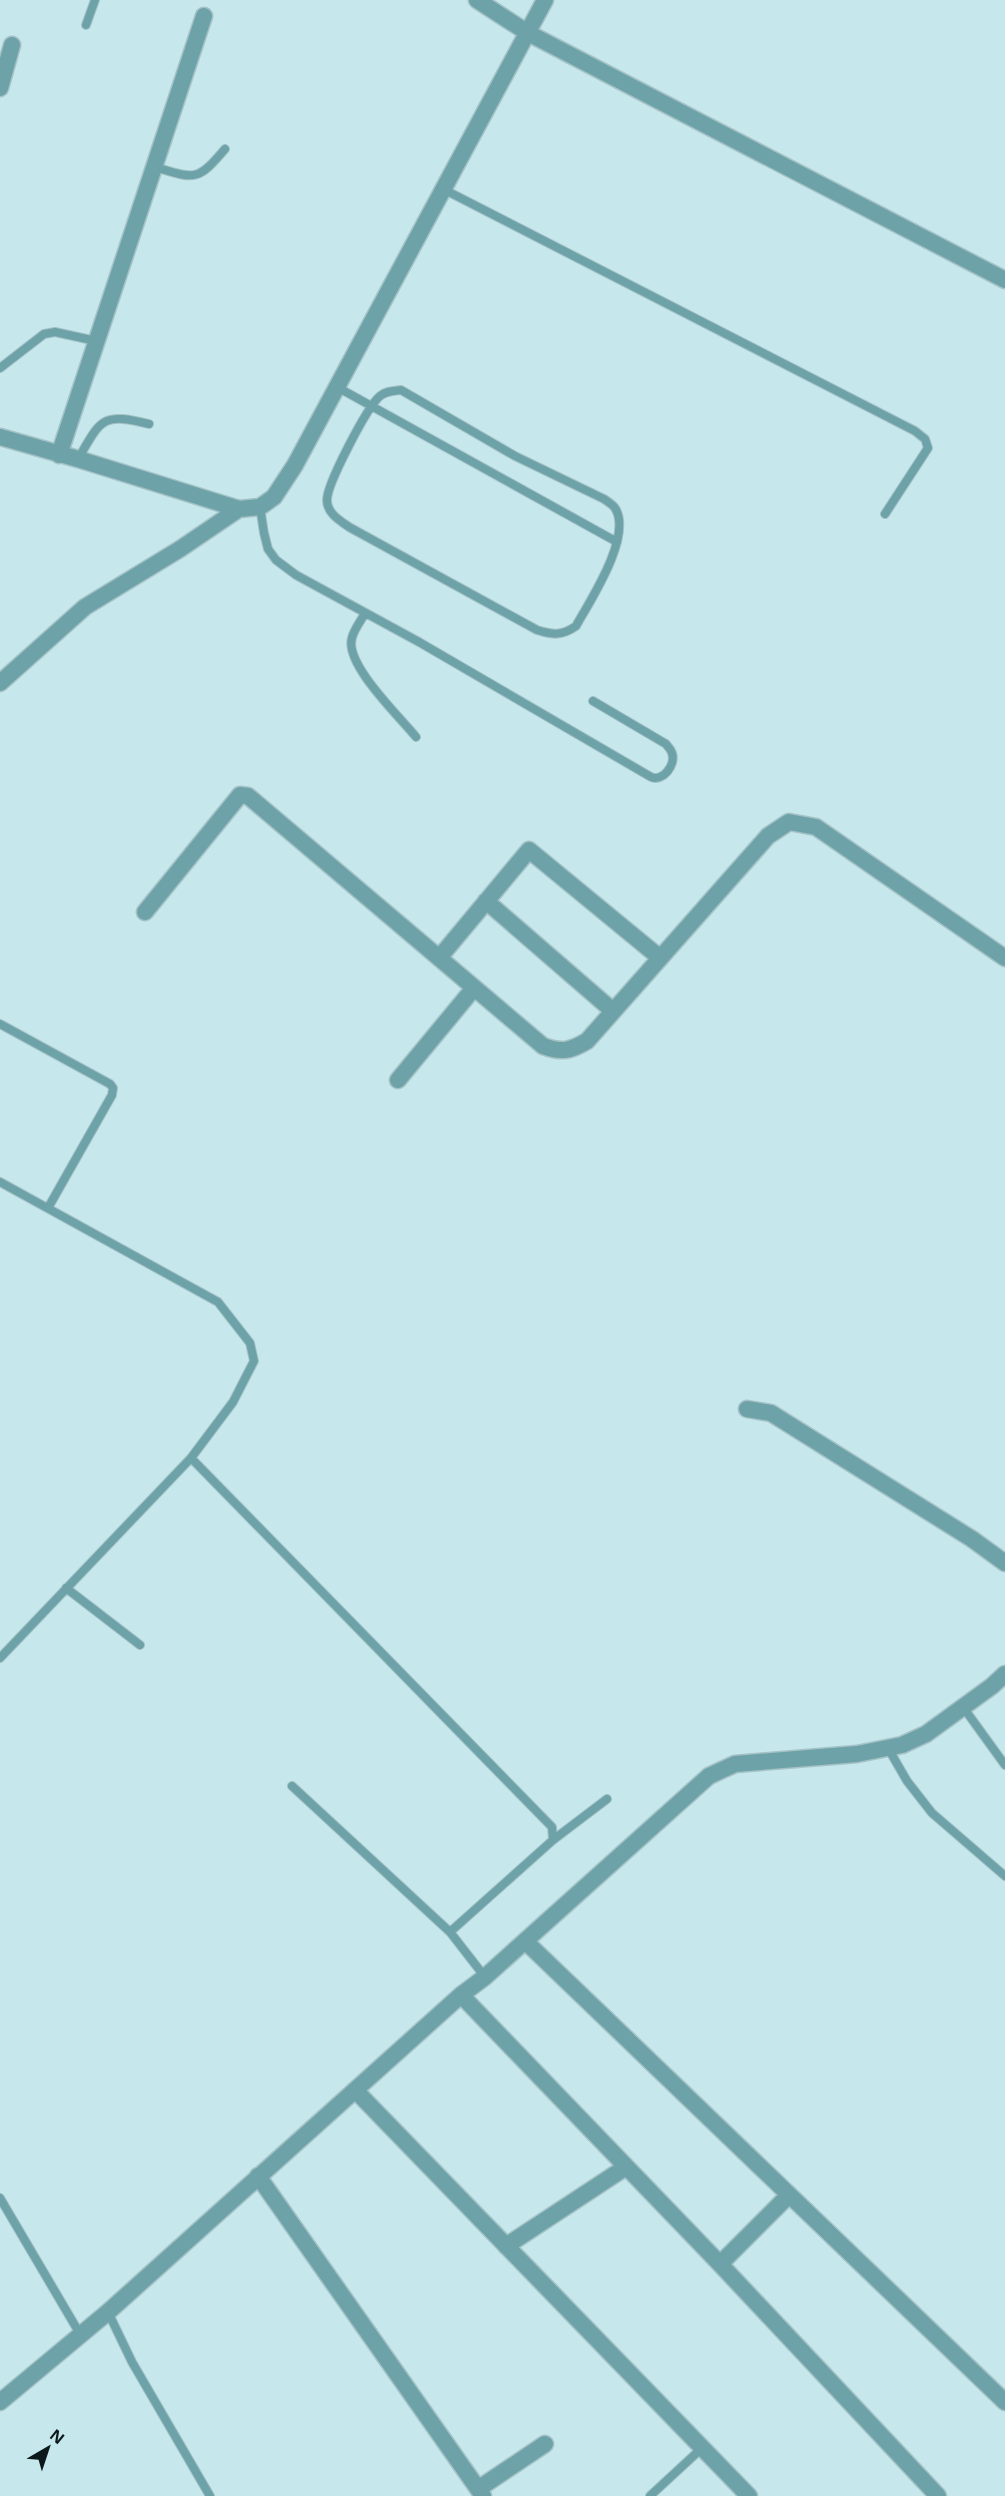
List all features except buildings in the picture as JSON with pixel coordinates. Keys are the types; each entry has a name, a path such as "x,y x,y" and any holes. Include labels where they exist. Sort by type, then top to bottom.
{"street":[{"path":"0,437 239,509 260,507 274,497 337,387 545,0"},
{"path":"481,2 528,33 1005,280"},
{"path":"59,455 204,16"},
{"path":"0,88 12,45"},
{"path":"0,683 85,607 180,549 239,509"},
{"path":"145,912 240,795 248,796 543,1046 558,1052 571,1051 587,1041 768,836 789,822 816,827 1005,958"},
{"path":"438,957 529,850 659,957"},
{"path":"486,901 613,1011"},
{"path":"398,1080 474,988"},
{"path":"747,1409 771,1413 972,1539 1005,1563"},
{"path":"0,2402 108,2312 460,1995 485,1977 710,1776 735,1764 856,1754 902,1745 926,1734 1005,1674"},
{"path":"525,1941 1005,2402"},
{"path":"460,1995 720,2264 938,2496"},
{"path":"355,2090 749,2496"},
{"path":"506,2246 627,2167"},
{"path":"258,2176 480,2493 545,2444"},
{"path":"720,2264 789,2195"}],"lane":[{"path":"87,25 95,0"},
{"path":"155,167 185,176 198,176 225,149"},
{"path":"443,189 915,431 925,439 928,448 885,514"},
{"path":"0,368 44,334 55,332 96,341"},
{"path":"337,387 617,542"},
{"path":"401,390 515,456 604,499 615,508 619,520 617,542 613,558 576,626 566,633 554,635 537,630 349,527 332,514 327,501 330,486 370,407 381,395 389,391 401,390"},
{"path":"78,459 95,429 104,421 124,417 148,424"},
{"path":"260,507 266,541 276,560 296,575 651,777 662,778 672,759 672,752 666,744 593,701"},
{"path":"364,613 351,639 353,655 361,671 416,737"},
{"path":"1,1028 110,1084 113,1088 112,1095 48,1208"},
{"path":"0,1182 218,1302 250,1343 254,1361 233,1402 191,1458 0,1658"},
{"path":"191,1458 547,1820 552,1827 553,1840"},
{"path":"66,1588 140,1645"},
{"path":"963,1707 1005,1765"},
{"path":"888,1748 907,1781 933,1813 1005,1876"},
{"path":"292,1786 450,1932 485,1977"},
{"path":"450,1932 553,1840 607,1799"},
{"path":"0,2198 80,2334"},
{"path":"108,2312 132,2362 210,2496"},
{"path":"650,2496 702,2448"}]}
